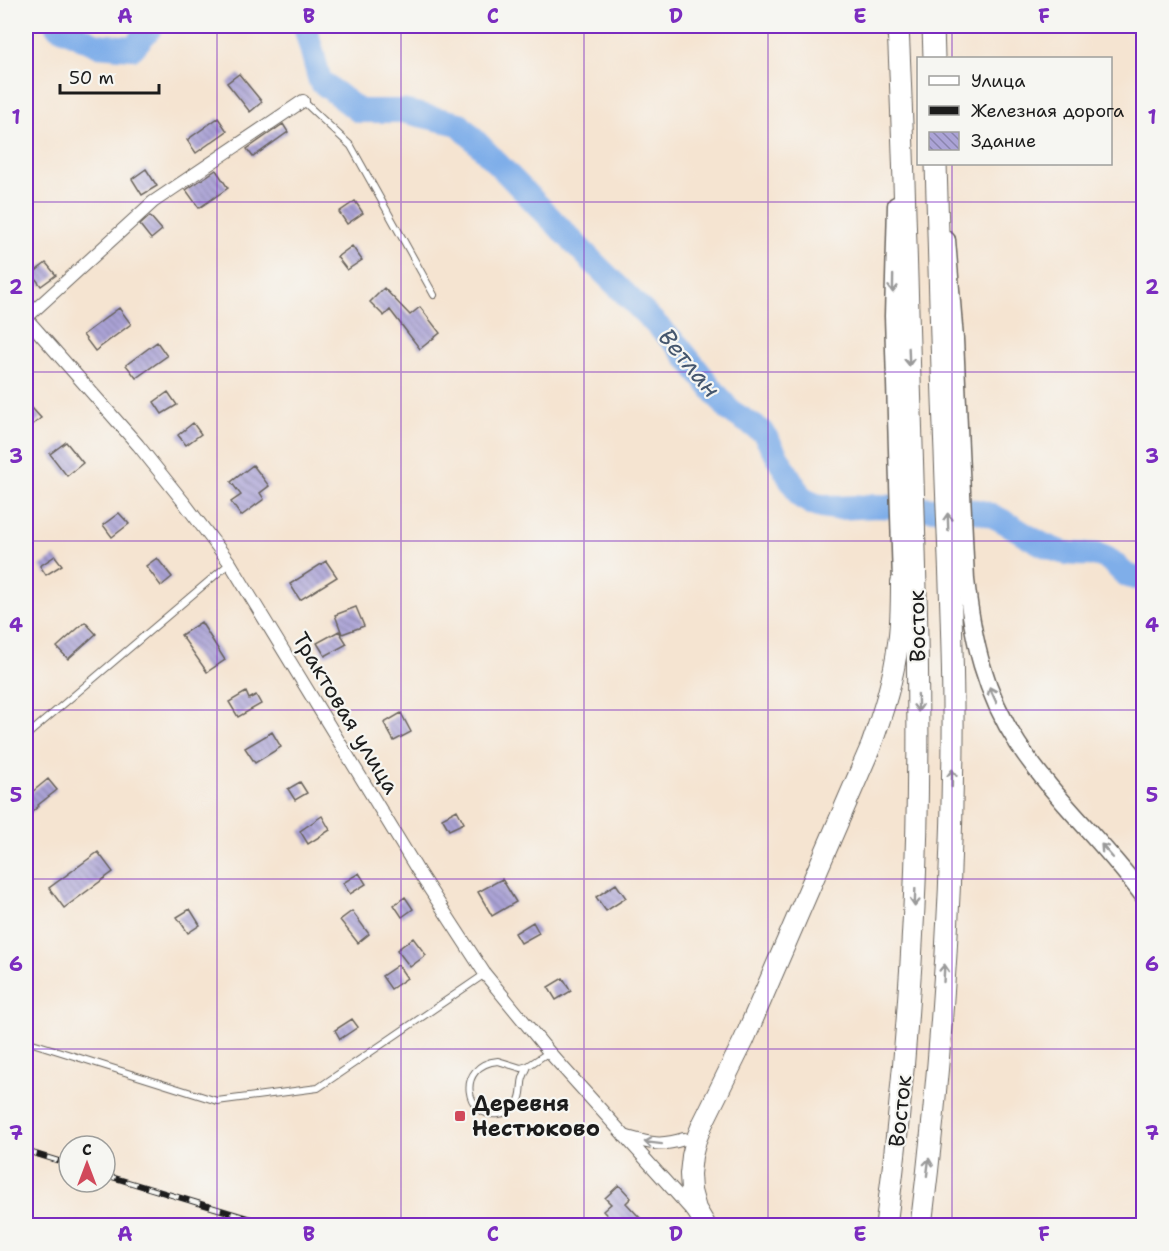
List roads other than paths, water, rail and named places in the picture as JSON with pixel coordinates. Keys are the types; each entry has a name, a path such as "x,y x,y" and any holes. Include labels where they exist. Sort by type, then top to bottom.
{"highway":[{"name":"Восток","path":"886,1226 904,1065 914,916 918,737 909,582 905,449 898,26"},
{"path":"933,26 933,57"},
{"name":"Восток","path":"921,1226 938,1064 948,906 958,580 936,165"},
{"path":"705,1226 696,1209 691,1191 690,1174 696,1140 744,1040 871,746 893,672 909,582"}],"main road":[{"path":"941,165 954,330 952,448"},
{"path":"958,580 985,676 1018,744 1120,865 1143,897"}],"street":[{"path":"26,318 153,202 303,101"},
{"name":"Трактовая улица","path":"26,318 138,445 230,563 418,871 484,974 549,1052 705,1226"},
{"path":"623,1135 650,1144 669,1144 684,1139"}],"lane":[{"path":"303,101 351,146 434,295"},
{"path":"26,736 230,563"},
{"path":"26,1041 217,1101 318,1088 484,974"},
{"path":"528,1066 519,1101 506,1113 496,1115 487,1113 473,1102 469,1086 475,1071 482,1065 498,1062 521,1068 549,1052"}],"waterway":[{"name":"Ветлан","path":"57,26 97,45 133,48 152,26"},
{"name":"Ветлан","path":"305,26 320,81 359,111 402,111 459,124 678,346 729,410 763,432 801,497 815,505 836,508 877,506 977,511 997,518 1054,549 1068,553 1101,556 1112,562 1124,574 1144,578"}],"railway":[{"path":"26,1151 57,1160"},
{"path":"117,1179 274,1226"}],"place":[{"name":"Деревня Нестюково","path":"460,1116"}]}
